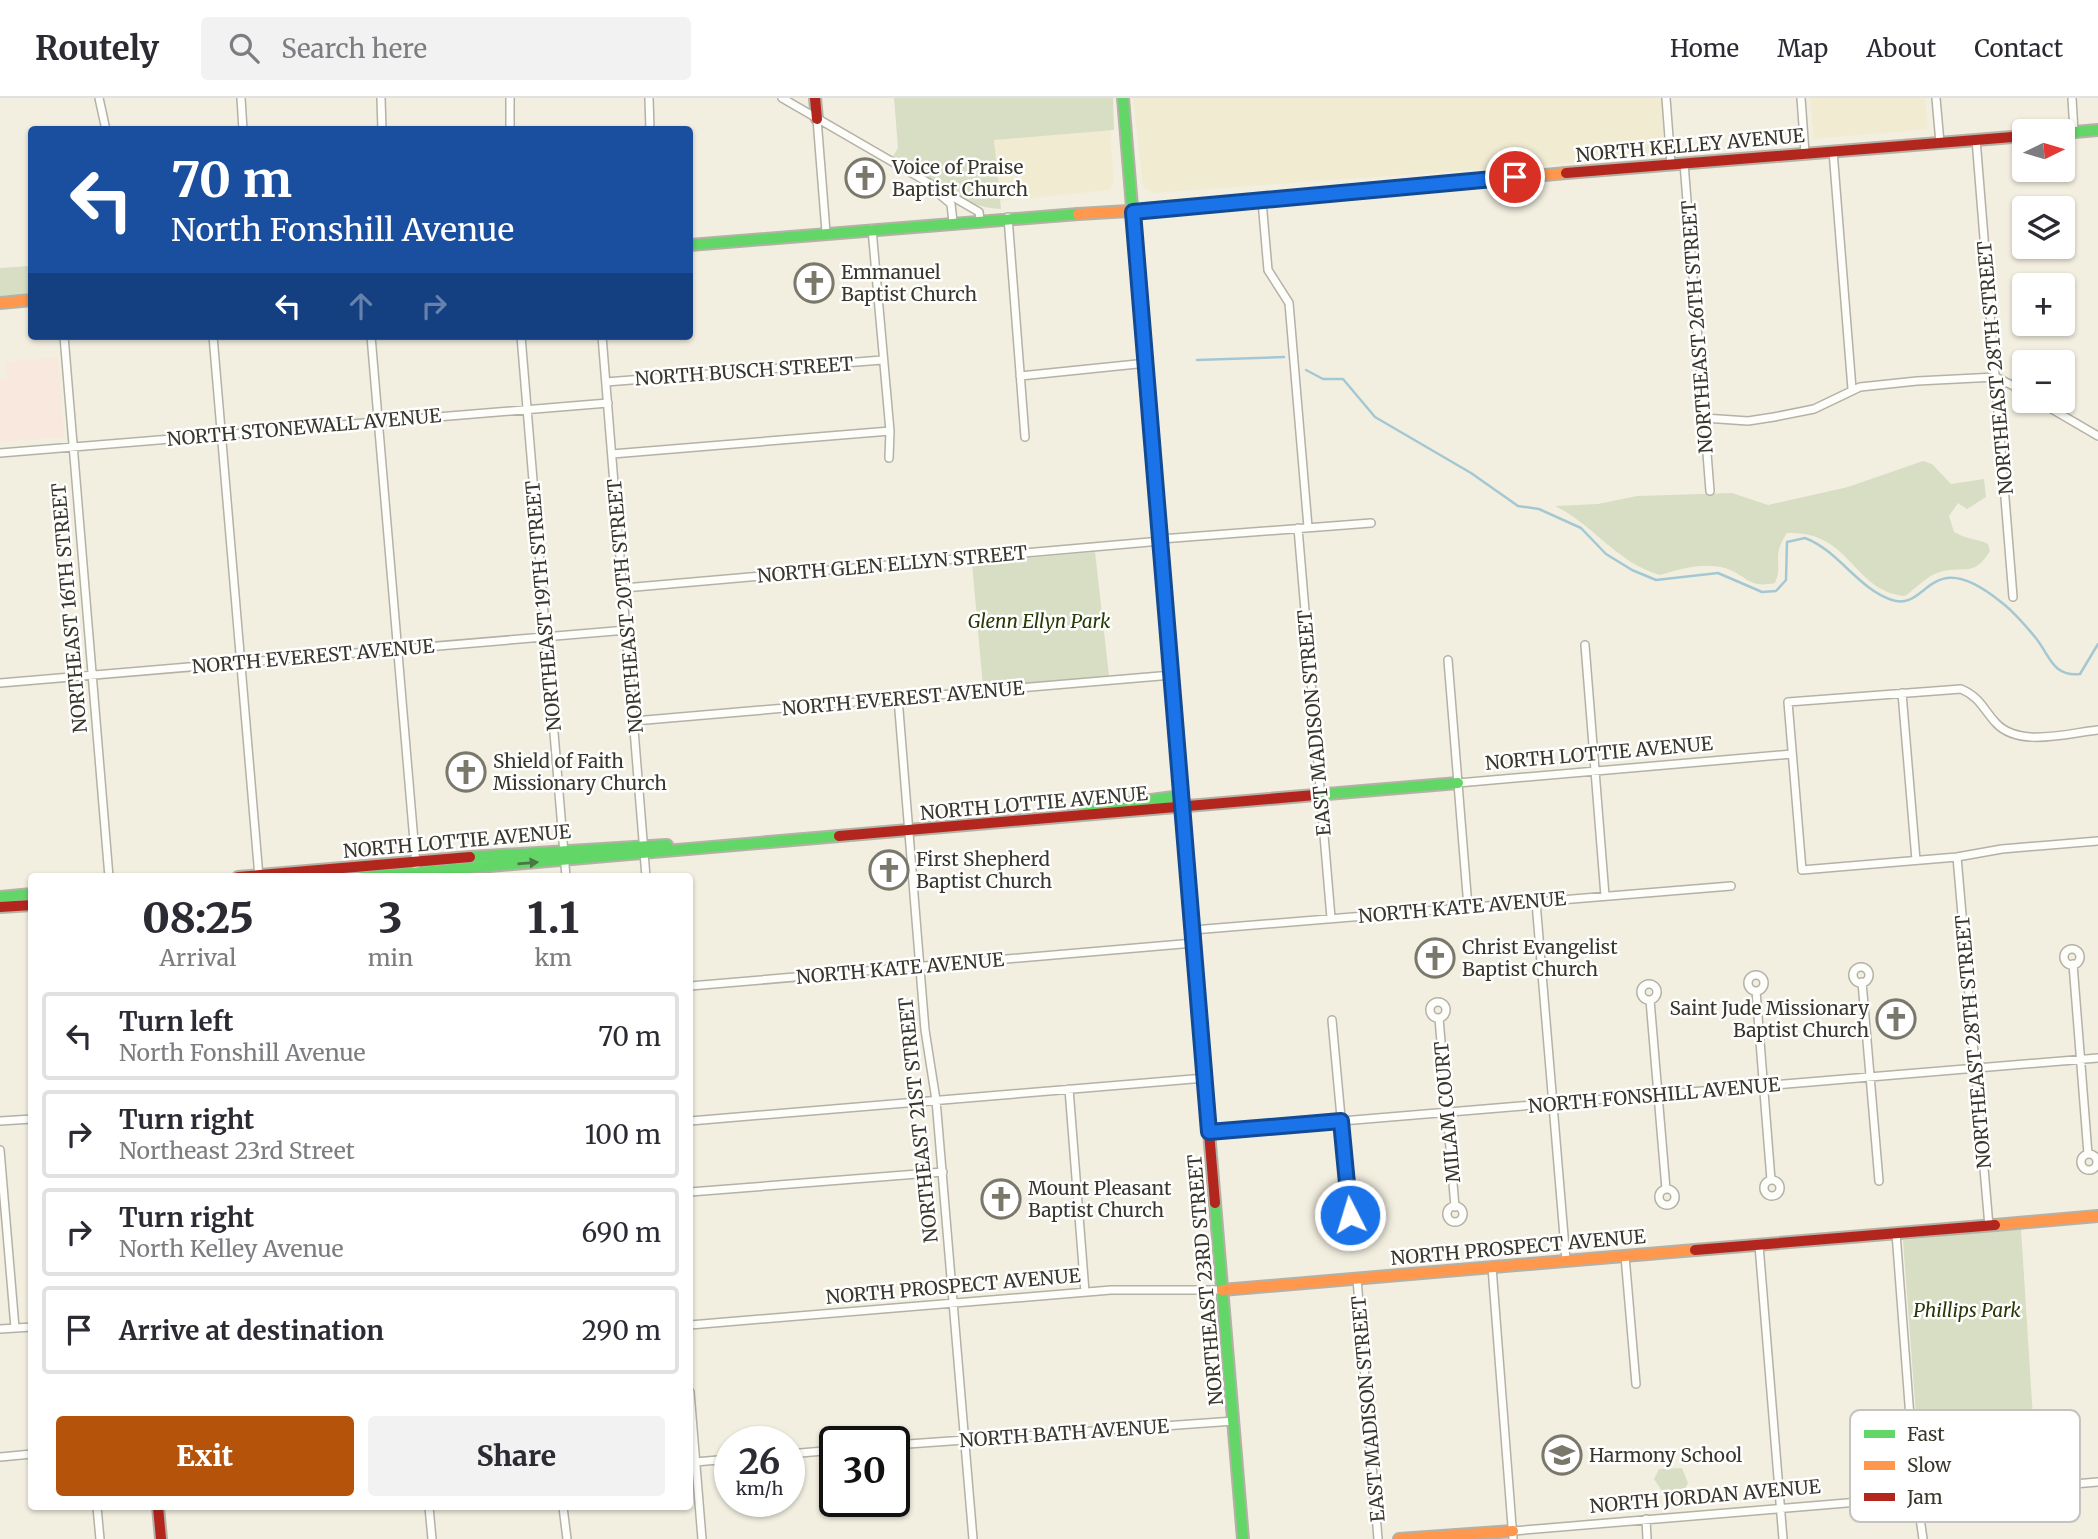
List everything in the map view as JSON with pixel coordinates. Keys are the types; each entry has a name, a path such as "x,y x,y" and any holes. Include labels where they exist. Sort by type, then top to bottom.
{"main road":[{"path":"815,98 817,120"},
{"name":"NORTHEAST 23RD STREET","path":"1123,98 1243,1539"},
{"path":"2076,132 2098,130"},
{"name":"NORTH KELLEY AVENUE","path":"693,245 980,219 1133,212 2012,137"},
{"path":"0,303 28,300"},
{"name":"NORTH LOTTIE AVENUE","path":"393,873 564,855 908,828 1092,808 1130,800 1182,802 1458,783"},
{"name":"NORTH LOTTIE AVENUE","path":"338,873 416,870"},
{"path":"0,897 28,894"},
{"path":"0,907 28,905"},
{"name":"NORTH PROSPECT AVENUE","path":"1222,1290 2098,1216"},
{"path":"158,1510 160,1539"},
{"name":"NORTH JORDAN AVENUE","path":"1399,1539 1513,1535"}],"street":[{"path":"99,98 105,126"},
{"path":"241,98 243,126"},
{"path":"381,98 382,126"},
{"path":"510,98 510,126"},
{"path":"649,98 650,126"},
{"path":"782,98 932,188 970,205 979,212 980,219"},
{"path":"1666,98 1671,164"},
{"path":"1801,98 1805,153"},
{"path":"1936,98 1940,143"},
{"path":"2070,119 2072,98"},
{"path":"817,120 826,232"},
{"name":"NORTHEAST 28TH STREET","path":"1976,139 2013,597"},
{"path":"1833,151 1852,389"},
{"name":"NORTHEAST 26TH STREET","path":"1684,163 1710,491"},
{"path":"932,188 951,204 953,222"},
{"path":"1262,201 1268,270 1289,303 1308,527"},
{"path":"1008,217 1025,437"},
{"path":"872,229 890,431 889,458"},
{"name":"NORTHEAST 16TH STREET","path":"64,340 109,873"},
{"path":"214,340 259,873"},
{"path":"371,340 416,870"},
{"name":"NORTHEAST 19TH STREET","path":"521,340 566,873"},
{"name":"NORTHEAST 20TH STREET","path":"602,340 646,873"},
{"name":"NORTH BUSCH STREET","path":"606,382 882,360"},
{"path":"1020,376 1147,363"},
{"path":"1704,418 1748,421 1774,417 1814,408 1852,389 1903,382 1996,377 2012,385"},
{"name":"NORTH STONEWALL AVENUE","path":"0,453 608,403"},
{"path":"2059,413 2098,436"},
{"path":"612,454 890,431"},
{"name":"NORTH GLEN ELLYN STREET","path":"624,588 1371,523"},
{"name":"EAST MADISON STREET","path":"1298,528 1331,918"},
{"name":"NORTH EVEREST AVENUE","path":"0,683 627,630"},
{"path":"1586,645 1605,896"},
{"path":"1448,660 1468,907"},
{"name":"NORTH EVEREST AVENUE","path":"634,721 1172,675"},
{"path":"2098,730 2019,736 1997,724 1972,694 1948,689 1788,702 1802,870 1957,857 2003,849 2098,841"},
{"path":"1902,693 1916,860"},
{"name":"NORTHEAST 21ST STREET","path":"898,698 920,967 943,1172 973,1539"},
{"name":"NORTH LOTTIE AVENUE","path":"1458,783 1792,754"},
{"name":"NORTHEAST 28TH STREET","path":"1957,857 1989,1226"},
{"name":"NORTH KATE AVENUE","path":"1193,930 1731,886"},
{"path":"1536,902 1566,1260"},
{"name":"NORTH KATE AVENUE","path":"693,986 1195,943"},
{"path":"2073,964 2088,1154"},
{"path":"1862,982 1879,1181"},
{"path":"1756,991 1772,1180"},
{"path":"1650,1000 1666,1189"},
{"name":"MILAM COURT","path":"1439,1018 1455,1207"},
{"path":"1332,1020 1350,1215"},
{"name":"NORTH FONSHILL AVENUE","path":"1209,1132 2098,1058"},
{"path":"693,1121 1206,1078"},
{"path":"1069,1089 1085,1293"},
{"path":"0,1121 28,1119"},
{"path":"0,1150 15,1328"},
{"path":"693,1192 943,1172"},
{"path":"1896,1234 1911,1410"},
{"path":"1759,1245 1783,1539"},
{"path":"1625,1256 1636,1384"},
{"path":"1492,1267 1513,1535"},
{"name":"EAST MADISON STREET","path":"1357,1279 1378,1539"},
{"name":"NORTH PROSPECT AVENUE","path":"693,1325 1135,1288 1222,1290"},
{"path":"0,1329 28,1327"},
{"name":"NORTH BATH AVENUE","path":"910,1444 1234,1420"},
{"path":"693,1434 702,1539"},
{"path":"0,1457 28,1454"},
{"path":"695,1462 714,1460"},
{"name":"NORTH JORDAN AVENUE","path":"2080,1483 2098,1482"},
{"name":"NORTH JORDAN AVENUE","path":"1513,1535 1646,1519 1850,1501"},
{"path":"97,1510 100,1539"},
{"path":"429,1510 432,1539"},
{"path":"564,1510 567,1539"},
{"path":"1646,1519 1647,1539"}],"shaded area":[{"path":"1133,98 1661,98 1664,143 1660,154 1654,157 1153,193 1143,187"},
{"path":"1810,98 1925,98 1928,129 1814,139"},
{"path":"1110,130 1114,184 1109,190 1000,201 994,140"},
{"path":"58,357 64,437 0,442 0,380 7,379 6,362"}],"green space":[{"path":"894,98 1113,98 1114,130 994,140 1001,209 986,207 944,190 892,158 898,148"},
{"path":"28,266 28,295 0,297 0,268"},
{"path":"1923,461 1932,464 1951,484 1984,479 1986,497 1967,509 1958,503 1949,516 1954,532 1988,544 1990,551 1984,560 1973,568 1937,573 1905,596 1887,592 1873,584 1825,541 1808,535 1787,533 1779,549 1775,583 1753,583 1717,566 1700,566 1660,575 1631,562 1582,523 1555,506 1598,504 1637,496 1732,493 1768,505 1848,487"},
{"name":"Glenn Ellyn Park","path":"1095,552 1109,676 983,687 972,563"},
{"name":"Phillips Park","path":"2021,1229 2032,1410 1916,1410 1903,1240"},
{"path":"1682,1468 1688,1483 1681,1496 1666,1497 1654,1479 1659,1469"}],"waterway":[{"path":"1197,360 1284,357"},
{"path":"1306,370 1323,379 1343,379 1375,417 1471,473 1518,506 1539,509 1581,528 1606,554 1632,570 1656,580 1718,573 1762,592 1776,591 1786,580 1787,542 1805,538 1828,551 1868,587 1892,600 1904,601 1914,597 1933,583 1944,579 1958,578 1977,585 2014,614 2063,672 2080,674 2098,644"}],"traffic: fast":[{"path":"1123,98 1183,824"},
{"path":"2076,132 2098,130"},
{"path":"693,245 1078,214"},
{"path":"1315,795 1458,783"},
{"path":"1084,809 1181,796"},
{"path":"409,873 839,836"},
{"path":"470,857 667,845"},
{"path":"0,897 28,894"},
{"path":"1215,1203 1243,1539"}],"traffic: slow":[{"path":"1078,214 1213,206 1566,173"},
{"path":"0,303 28,300"},
{"path":"1995,1225 2098,1216"},
{"path":"1222,1290 1695,1250"},
{"path":"1399,1539 1513,1531"}],"traffic: jam":[{"path":"815,98 817,119"},
{"path":"1566,173 2012,137"},
{"path":"839,836 1315,795"},
{"path":"1183,824 1215,1203"},
{"path":"284,873 470,857"},
{"path":"0,907 28,905"},
{"path":"1695,1250 1995,1225"},
{"path":"158,1510 161,1539"}],"place":[{"name":"Voice of Praise Baptist Church","path":"865,178"},
{"name":"Emmanuel Baptist Church","path":"814,283"},
{"name":"Shield of Faith Missionary Church","path":"466,772"},
{"name":"First Shepherd Baptist Church","path":"889,870"},
{"name":"Christ Evangelist Baptist Church","path":"1435,958"},
{"name":"Saint Jude Missionary Baptist Church","path":"1896,1019"},
{"name":"Mount Pleasant Baptist Church","path":"1001,1199"},
{"name":"Harmony School","path":"1562,1455"}],"route":[{"path":"1350,1215 1341,1121 1209,1132 1133,212 1515,177"}]}
